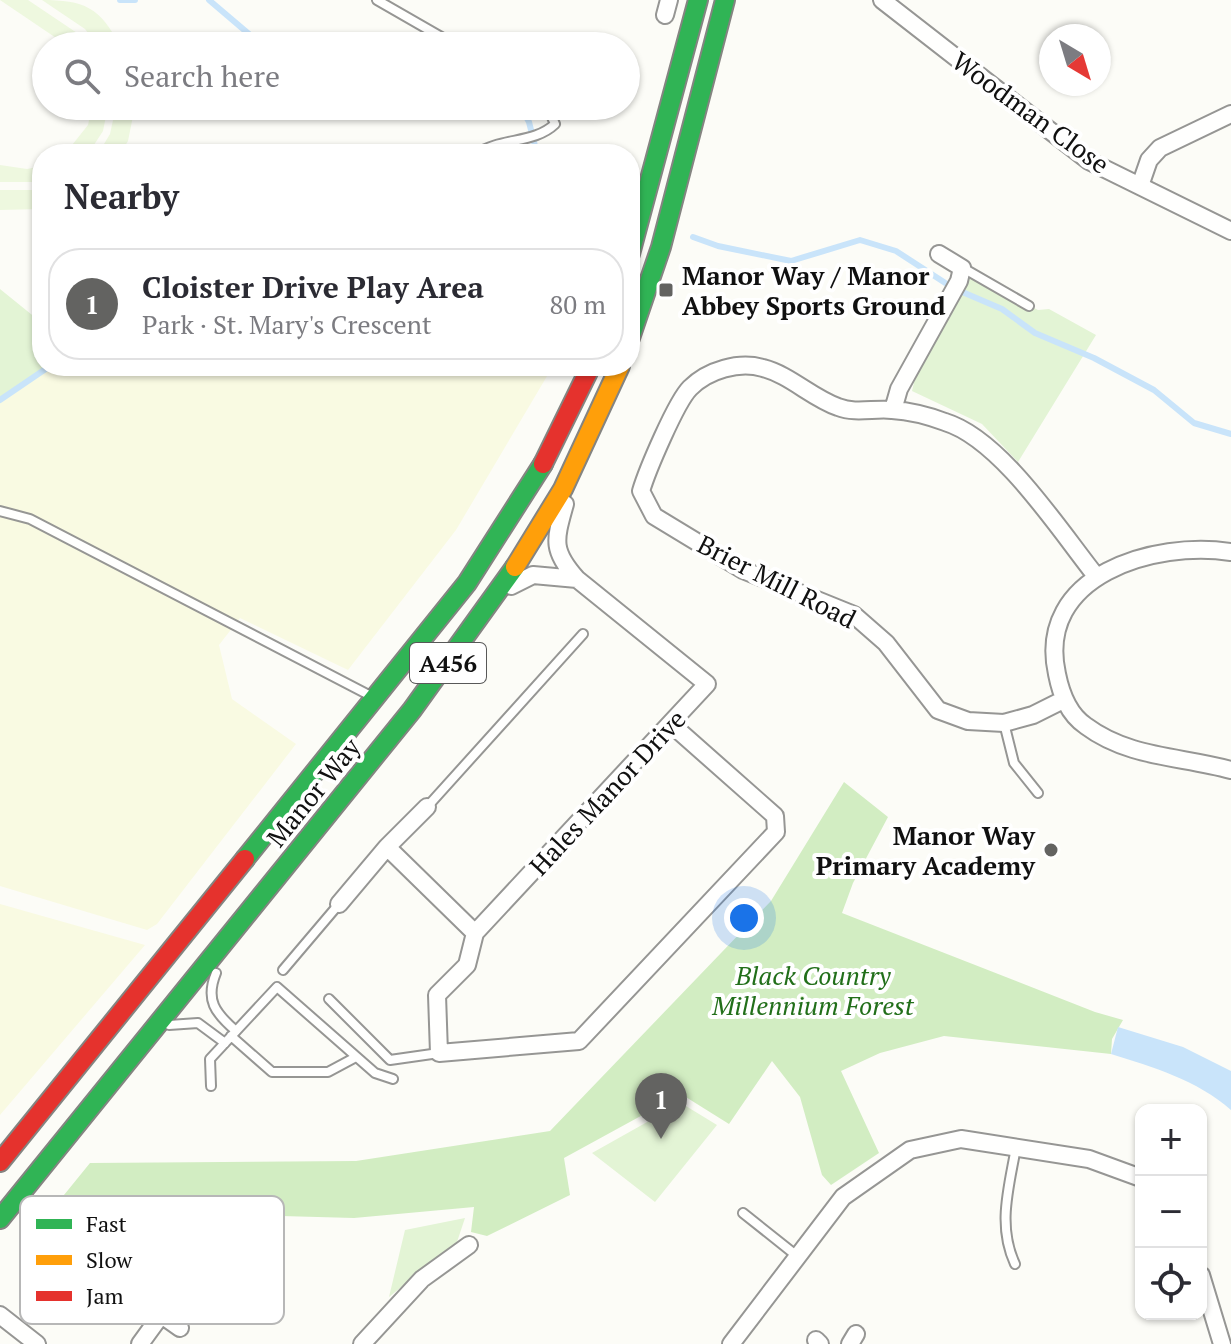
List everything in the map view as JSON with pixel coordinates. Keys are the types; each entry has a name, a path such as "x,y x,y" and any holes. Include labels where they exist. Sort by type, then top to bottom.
{"highway":[{"path":"640,217 698,0"},
{"path":"640,309 661,247 725,0"},
{"name":"Manor Way","path":"0,1162 467,583 544,463 586,376"},
{"name":"Manor Way","path":"0,1219 247,916 502,592 571,479 616,376"}],"street":[{"name":"Woodman Close","path":"882,0 1089,161 1231,231"},
{"path":"1140,186 1149,160 1160,148 1231,114"},
{"path":"939,254 961,275 899,389 893,410 948,422 975,438 1011,472 1096,576"},
{"name":"Brier Mill Road","path":"893,410 848,411 816,399 765,368 730,367 708,375 689,389 646,474 641,491 646,507 654,516 743,570 854,615 886,643 938,710 968,721 1004,723 1033,715 1063,700"},
{"name":"Hales Manor Drive","path":"475,933 707,684 577,579 562,562 556,547 571,479"},
{"path":"1231,552 1205,550 1154,554 1096,576 1074,597 1059,626 1054,660 1063,700 1082,724 1117,747 1231,770"},
{"path":"502,592 533,575 577,579"},
{"path":"387,847 475,933 467,965 437,995 439,1053 579,1041 776,832 775,816 671,724"},
{"path":"339,904 387,847 427,807"},
{"path":"731,1344 843,1197 910,1150 961,1139 1089,1159 1136,1176"},
{"path":"362,1344 422,1279 469,1245"},
{"path":"1207,1295 1222,1344"},
{"path":"0,1315 37,1344"},
{"path":"140,1344 156,1324"},
{"path":"174,1324 180,1328"}],"lane":[{"path":"377,0 433,32"},
{"path":"491,144 543,136 555,124 553,120"},
{"path":"961,275 1029,306"},
{"path":"0,511 30,519 376,699"},
{"path":"427,807 583,634"},
{"path":"1004,723 1014,763 1038,793"},
{"path":"283,970 339,904"},
{"path":"231,1037 215,1011 210,989 247,916"},
{"path":"211,1086 210,1059 277,987 375,1073 393,1079"},
{"path":"329,999 390,1060 439,1053"},
{"path":"155,1029 182,1022 198,1023 231,1037 272,1072 328,1072 356,1057"},
{"path":"1015,1264 1005,1242 1004,1220 1017,1146"},
{"path":"743,1213 798,1257"}],"green space":[{"path":"0,0 28,0 76,32 47,32"},
{"path":"42,0 69,2 89,8 112,32 87,32"},
{"path":"89,120 105,120 103,131 95,144 73,144"},
{"path":"113,120 132,120 126,144 104,144"},
{"path":"0,165 32,168 32,182 0,182"},
{"path":"0,190 32,190 32,209 0,210"},
{"path":"970,275 1038,310 1049,309 1096,335 1018,462 982,424 912,391 916,374"},
{"path":"0,289 32,315 32,376 35,376 0,400"},
{"path":"35,376 547,376 456,530 348,670 240,618 219,645 232,699 296,744 157,924 147,930 0,886 0,400"},
{"name":"Black Country Millennium Forest","path":"844,782 888,817 853,883 842,913 1095,1012 1123,1020 1112,1039 1111,1054 944,1036 880,1053 841,1071 879,1153 831,1185 822,1175 800,1097 772,1061 729,1124 681,1094 564,1158 570,1195 487,1236 471,1232 474,1207 354,1218 284,1216 284,1196 63,1196 90,1163 356,1161 550,1131 771,901"},
{"path":"0,904 145,945 0,1115"},
{"path":"681,1103 717,1125 655,1202 592,1153"},
{"path":"465,1218 457,1242 389,1297 405,1230"}],"water":[{"path":"1118,1027 1183,1047 1231,1071 1231,1110 1189,1083 1111,1054"}],"waterway":[{"path":"120,0 135,0"},
{"path":"209,0 247,32"},
{"path":"528,120 534,144"},
{"path":"693,237 718,246 791,261 860,240 896,251 953,288 1002,309 1035,333 1094,358 1154,390 1194,423 1231,434"},
{"path":"0,400 35,376"}],"traffic: fast":[{"path":"640,217 698,0"},
{"path":"640,309 661,247 725,0"},
{"path":"245,859 467,583 543,464"},
{"path":"0,1219 412,710 515,567"}],"traffic: slow":[{"path":"515,567 563,489 615,376"}],"traffic: jam":[{"path":"543,464 586,376"},
{"path":"0,1162 245,859"}],"place":[{"name":"Manor Way / Manor Abbey Sports Ground","path":"666,290"},
{"name":"Manor Way Primary Academy","path":"1051,850"},
{"name":"Cloister Drive Play Area","path":"661,1139"}]}
